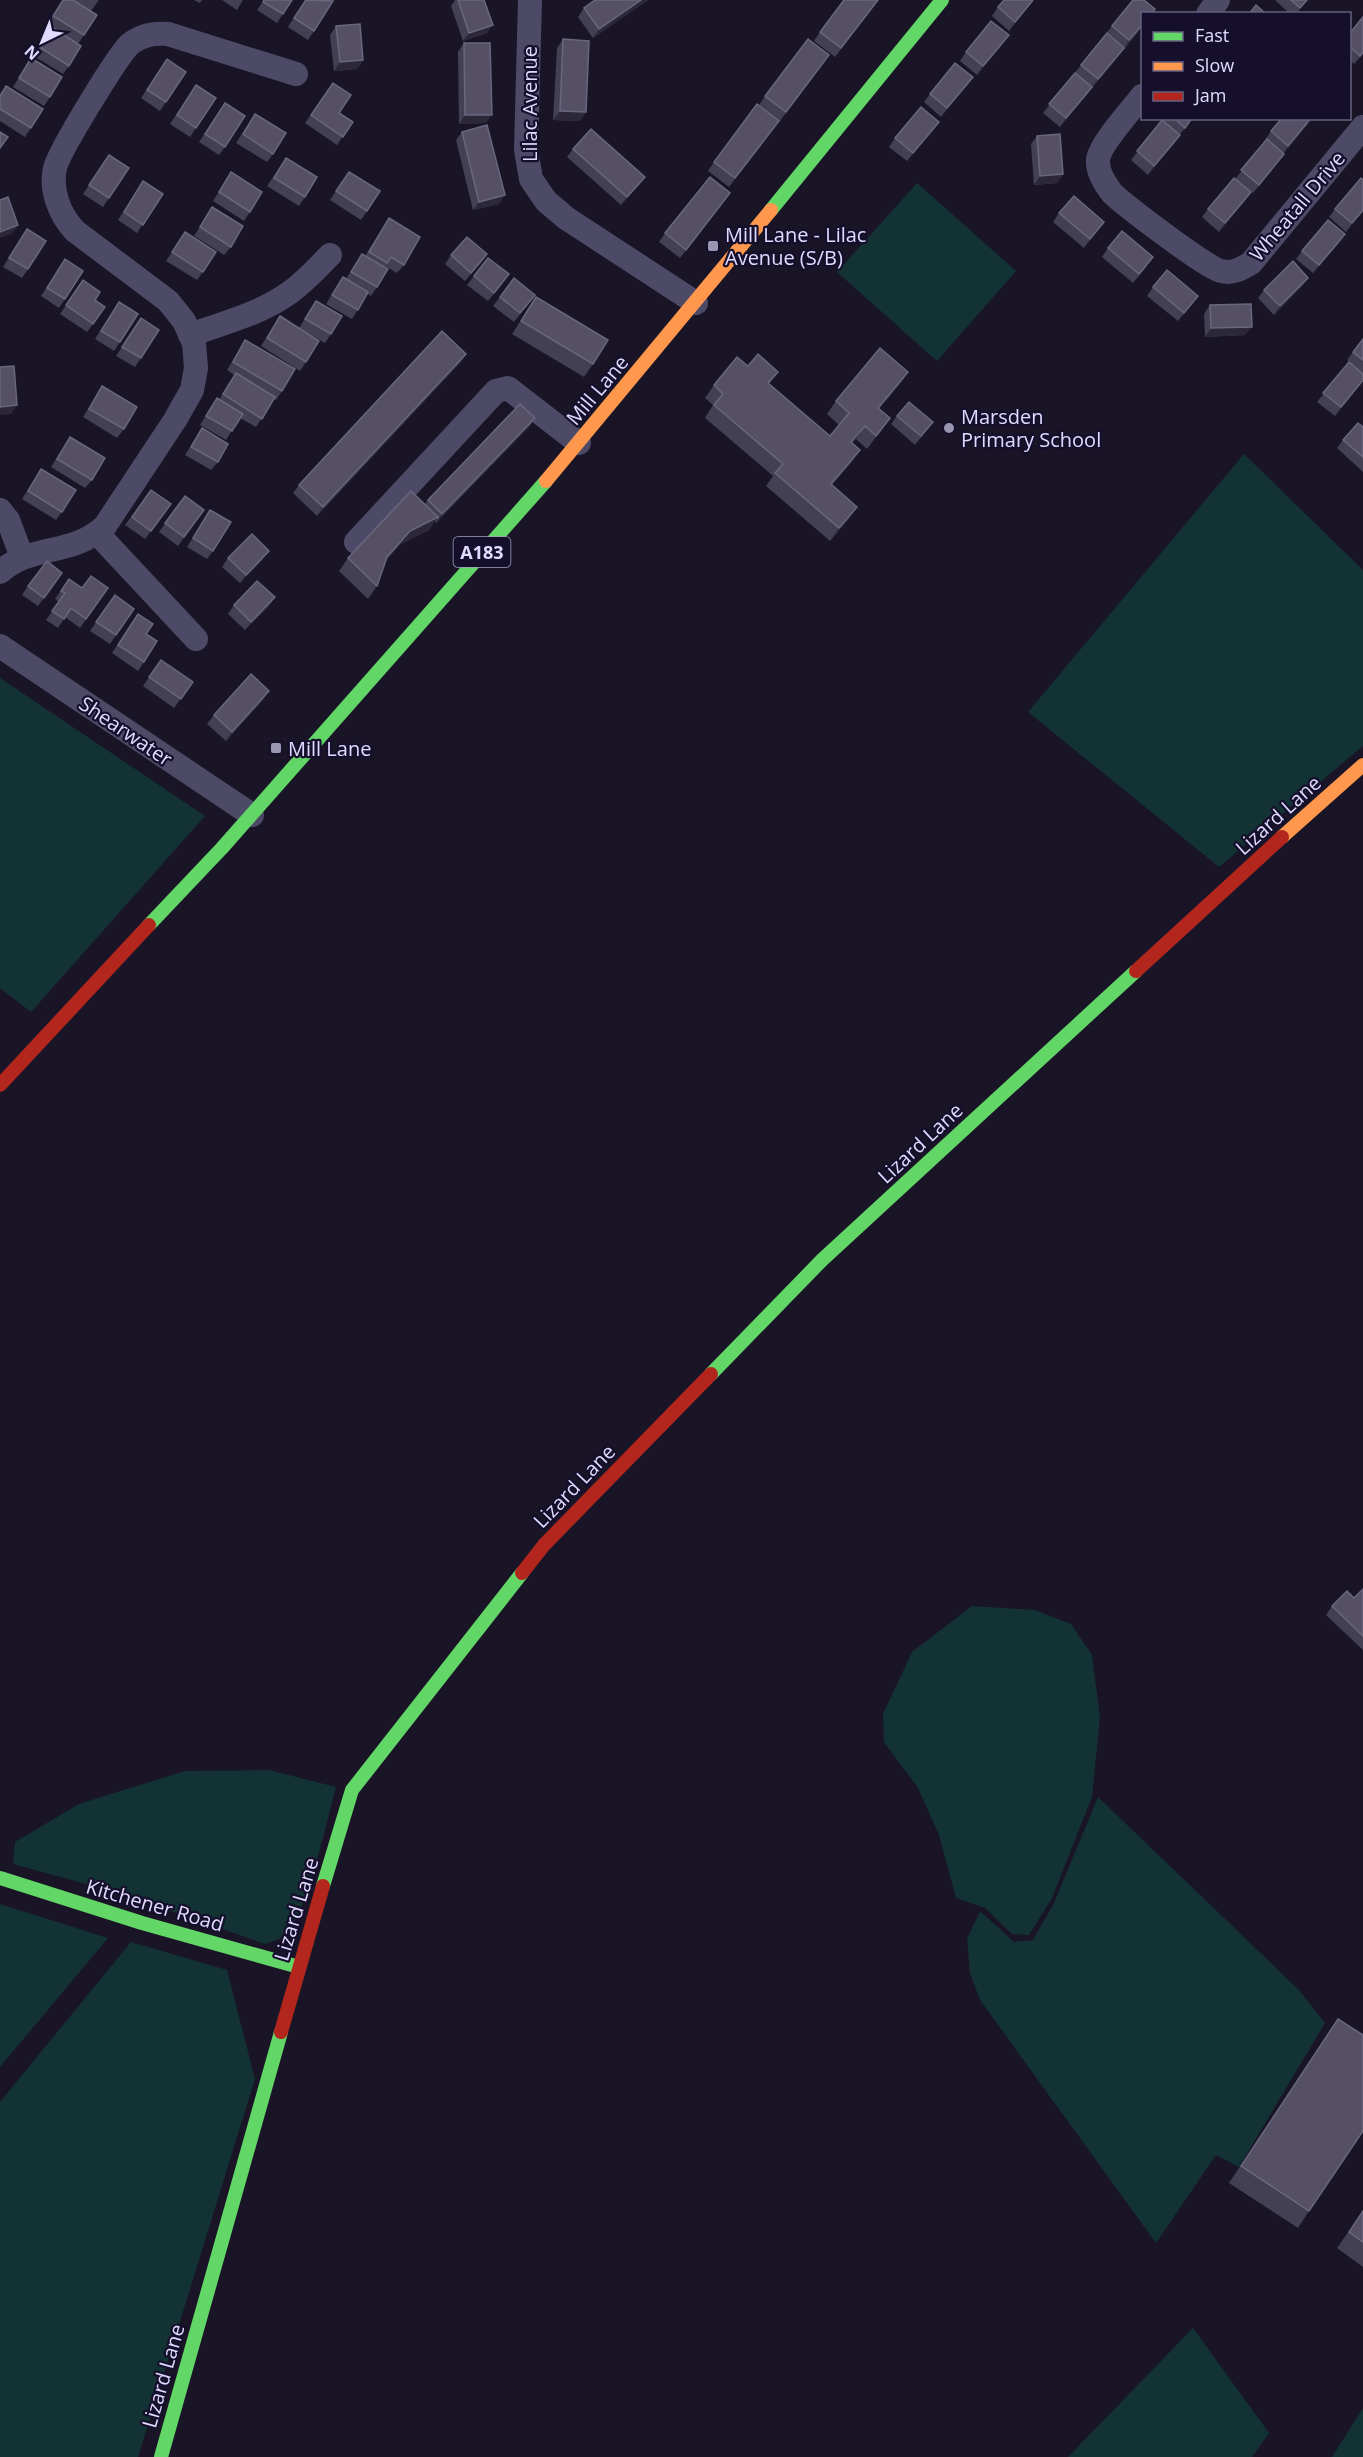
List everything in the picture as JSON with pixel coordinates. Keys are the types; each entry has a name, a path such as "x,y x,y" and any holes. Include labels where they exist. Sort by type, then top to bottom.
{"street":[{"name":"Lilac Avenue","path":"530,0 526,150 531,178 546,201 566,218 696,303"},
{"name":"Mill Lane","path":"0,1085 252,814 579,443 942,0"},
{"path":"0,572 22,556 77,544 97,533 115,513 192,390 196,368 194,343 184,321 168,301 75,231 66,221 56,196 55,167 121,56 141,37 154,33 168,34 296,74"},
{"name":"Wheatall Drive","path":"1141,98 1108,139 1098,159 1101,177 1113,194 1203,262 1220,272 1237,271 1251,263 1363,127"},
{"path":"190,335 254,312 288,294 330,255"},
{"path":"356,542 496,390 508,388 579,443"},
{"path":"0,510 8,520 22,556"},
{"path":"97,533 196,639"},
{"name":"Shearwater","path":"0,646 252,814"},
{"name":"Lizard Lane","path":"161,2457 299,1967 352,1790 544,1545 822,1260 1252,864 1363,765"},
{"name":"Kitchener Road","path":"0,1878 142,1923 299,1967"}],"green space":[{"path":"917,183 1016,271 937,361 837,272"},
{"path":"1244,454 1363,570 1363,746 1219,867 1028,712"},
{"path":"0,678 205,816 31,1012 0,988"},
{"path":"972,1606 1035,1610 1071,1624 1092,1655 1100,1718 1092,1797 1052,1898 1029,1935 1012,1934 985,1908 956,1898 939,1835 918,1788 884,1742 883,1714 912,1652"},
{"path":"269,1770 336,1787 312,1878 299,1913 284,1936 265,1944 119,1893 13,1864 15,1842 79,1804 185,1771"},
{"path":"1098,1797 1299,1990 1325,2023 1239,2167 1216,2155 1156,2243 980,2000 970,1973 967,1939 980,1911 1014,1942 1033,1940 1054,1903"},
{"path":"0,1904 108,1938 0,2067"},
{"path":"131,1942 227,1970 255,2079 138,2457 0,2457 0,2102"},
{"path":"1193,2328 1269,2433 1252,2457 1068,2457"},
{"path":"1363,2408 1363,2457 1332,2457"}],"building":[{"path":"63,0 73,0 97,15 84,35 53,16"},
{"path":"264,0 292,0 283,14 263,2"},
{"path":"306,0 333,1 314,31 294,18"},
{"path":"458,0 484,0 493,25 469,33"},
{"path":"595,0 641,0 599,29 584,8"},
{"path":"844,0 878,0 841,48 820,32"},
{"path":"1004,0 1033,0 1015,22 998,7"},
{"path":"1133,0 1144,0 1155,9 1153,12 1141,12 1141,26 1129,40 1112,26"},
{"path":"1291,0 1307,0 1300,8"},
{"path":"1256,5 1264,12 1251,12"},
{"path":"1363,17 1363,52 1360,56 1351,48 1351,32"},
{"path":"991,21 1009,35 983,66 966,52"},
{"path":"360,24 363,60 340,62 336,26"},
{"path":"50,26 81,46 69,66 38,46"},
{"path":"1107,33 1124,48 1098,79 1081,65"},
{"path":"563,39 589,41 586,112 560,111"},
{"path":"808,39 829,55 786,112 765,96"},
{"path":"464,43 490,43 492,115 465,115"},
{"path":"31,58 62,77 50,97 19,78"},
{"path":"167,59 186,72 166,102 147,90"},
{"path":"955,63 973,77 947,108 930,94"},
{"path":"1075,73 1092,87 1066,118 1049,104"},
{"path":"333,83 351,95 339,113 353,122 343,137 311,115"},
{"path":"196,85 216,98 196,128 177,115"},
{"path":"6,86 43,109 31,128 0,109 0,96"},
{"path":"225,103 245,116 225,147 205,134"},
{"path":"757,104 779,121 735,178 714,162"},
{"path":"921,107 939,122 913,153 895,138"},
{"path":"255,114 286,133 273,154 243,134"},
{"path":"1162,120 1180,135 1154,166 1137,151"},
{"path":"1176,120 1191,120 1185,128"},
{"path":"1280,120 1309,120 1288,146 1271,131"},
{"path":"487,125 505,195 479,202 462,132"},
{"path":"591,129 645,177 627,197 573,149"},
{"path":"0,132 8,137 0,148"},
{"path":"1060,134 1063,174 1040,176 1037,136"},
{"path":"1267,139 1284,154 1259,185 1241,170"},
{"path":"109,155 129,168 109,198 89,185"},
{"path":"286,158 317,177 305,197 274,178"},
{"path":"231,172 262,192 250,212 219,192"},
{"path":"349,172 380,191 367,211 336,191"},
{"path":"710,177 730,193 686,250 665,233"},
{"path":"1234,178 1251,192 1225,223 1208,209"},
{"path":"1361,178 1363,180 1363,210 1352,223 1335,209"},
{"path":"143,181 163,194 143,225 124,212"},
{"path":"1074,196 1104,222 1090,239 1059,213"},
{"path":"8,197 18,225 0,232 0,200"},
{"path":"212,207 243,226 231,247 200,227"},
{"path":"389,218 420,237 404,265 391,257 387,263 369,252"},
{"path":"1328,220 1345,234 1319,265 1302,251"},
{"path":"27,229 46,241 28,269 9,258"},
{"path":"1122,231 1153,257 1139,274 1108,248"},
{"path":"185,232 216,252 203,272 172,252"},
{"path":"467,237 487,254 471,273 451,255"},
{"path":"362,254 388,269 377,287 351,272"},
{"path":"488,258 509,274 494,293 474,276"},
{"path":"65,259 83,271 65,299 47,288"},
{"path":"1293,261 1308,278 1280,306 1264,290"},
{"path":"1167,270 1198,296 1184,313 1153,287"},
{"path":"343,277 368,292 358,310 332,295"},
{"path":"514,278 535,295 520,313 500,297"},
{"path":"83,280 100,292 95,300 105,307 93,324 66,305"},
{"path":"536,297 608,340 593,364 521,321"},
{"path":"316,301 342,316 331,334 305,319"},
{"path":"119,302 138,314 120,342 101,331"},
{"path":"1251,304 1252,327 1211,328 1210,305"},
{"path":"280,316 319,341 306,362 267,338"},
{"path":"141,318 159,330 141,358 122,347"},
{"path":"442,331 466,354 323,507 299,485"},
{"path":"1363,339 1363,360 1353,352"},
{"path":"245,340 295,369 282,391 233,362"},
{"path":"880,348 908,372 878,408 890,418 876,436 865,426 851,442 860,450 831,484 857,507 839,528 775,473 783,464 714,405 723,394 714,385 737,357 748,366 758,354 778,372 768,383 830,436 849,413 836,401"},
{"path":"1349,362 1363,374 1363,380 1341,407 1323,393"},
{"path":"14,366 17,405 0,407 0,367"},
{"path":"236,373 275,397 262,419 223,394"},
{"path":"102,386 137,407 124,429 89,409"},
{"path":"217,398 243,414 232,431 206,416"},
{"path":"909,402 933,422 921,436 897,416"},
{"path":"520,404 535,418 442,514 428,500"},
{"path":"1358,423 1363,427 1363,457 1343,440"},
{"path":"202,428 228,444 218,462 191,447"},
{"path":"70,437 105,458 92,480 57,459"},
{"path":"41,469 76,490 62,512 28,491"},
{"path":"151,490 171,504 151,531 132,517"},
{"path":"411,491 438,517 410,531 387,557 377,586 348,558"},
{"path":"185,496 204,510 184,537 165,523"},
{"path":"210,510 231,522 213,551 193,538"},
{"path":"252,534 269,551 246,575 228,558"},
{"path":"47,561 62,573 44,598 28,586"},
{"path":"91,576 108,588 86,619 71,608 64,619 52,611 65,593 61,591 69,579 82,588"},
{"path":"257,581 275,597 251,622 234,605"},
{"path":"115,595 134,609 116,635 96,622"},
{"path":"138,614 153,624 146,634 157,641 144,662 118,645"},
{"path":"161,660 193,682 181,699 149,677"},
{"path":"251,674 269,691 232,732 214,715"},
{"path":"1363,1589 1363,1636 1332,1606 1347,1591 1354,1598"},
{"path":"1338,2019 1363,2035 1363,2131 1309,2211 1241,2166"},
{"path":"1363,2211 1363,2242 1349,2232"}],"traffic: fast":[{"path":"771,210 942,0"},
{"path":"149,925 222,848 546,481"},
{"path":"711,1374 822,1260 1136,971"},
{"path":"323,1886 352,1790 522,1573"},
{"path":"0,1878 142,1923 299,1967"},
{"path":"161,2457 281,2032"}],"traffic: slow":[{"path":"546,481 771,210"},
{"path":"1282,837 1363,765"}],"traffic: jam":[{"path":"1136,971 1282,837"},
{"path":"0,1085 149,925"},
{"path":"522,1573 544,1545 711,1374"},
{"path":"281,2032 323,1886"}],"place":[{"name":"Mill Lane - Lilac Avenue (S/B)","path":"713,246"},
{"name":"Marsden Primary School","path":"949,428"},
{"name":"Mill Lane","path":"276,748"}]}
